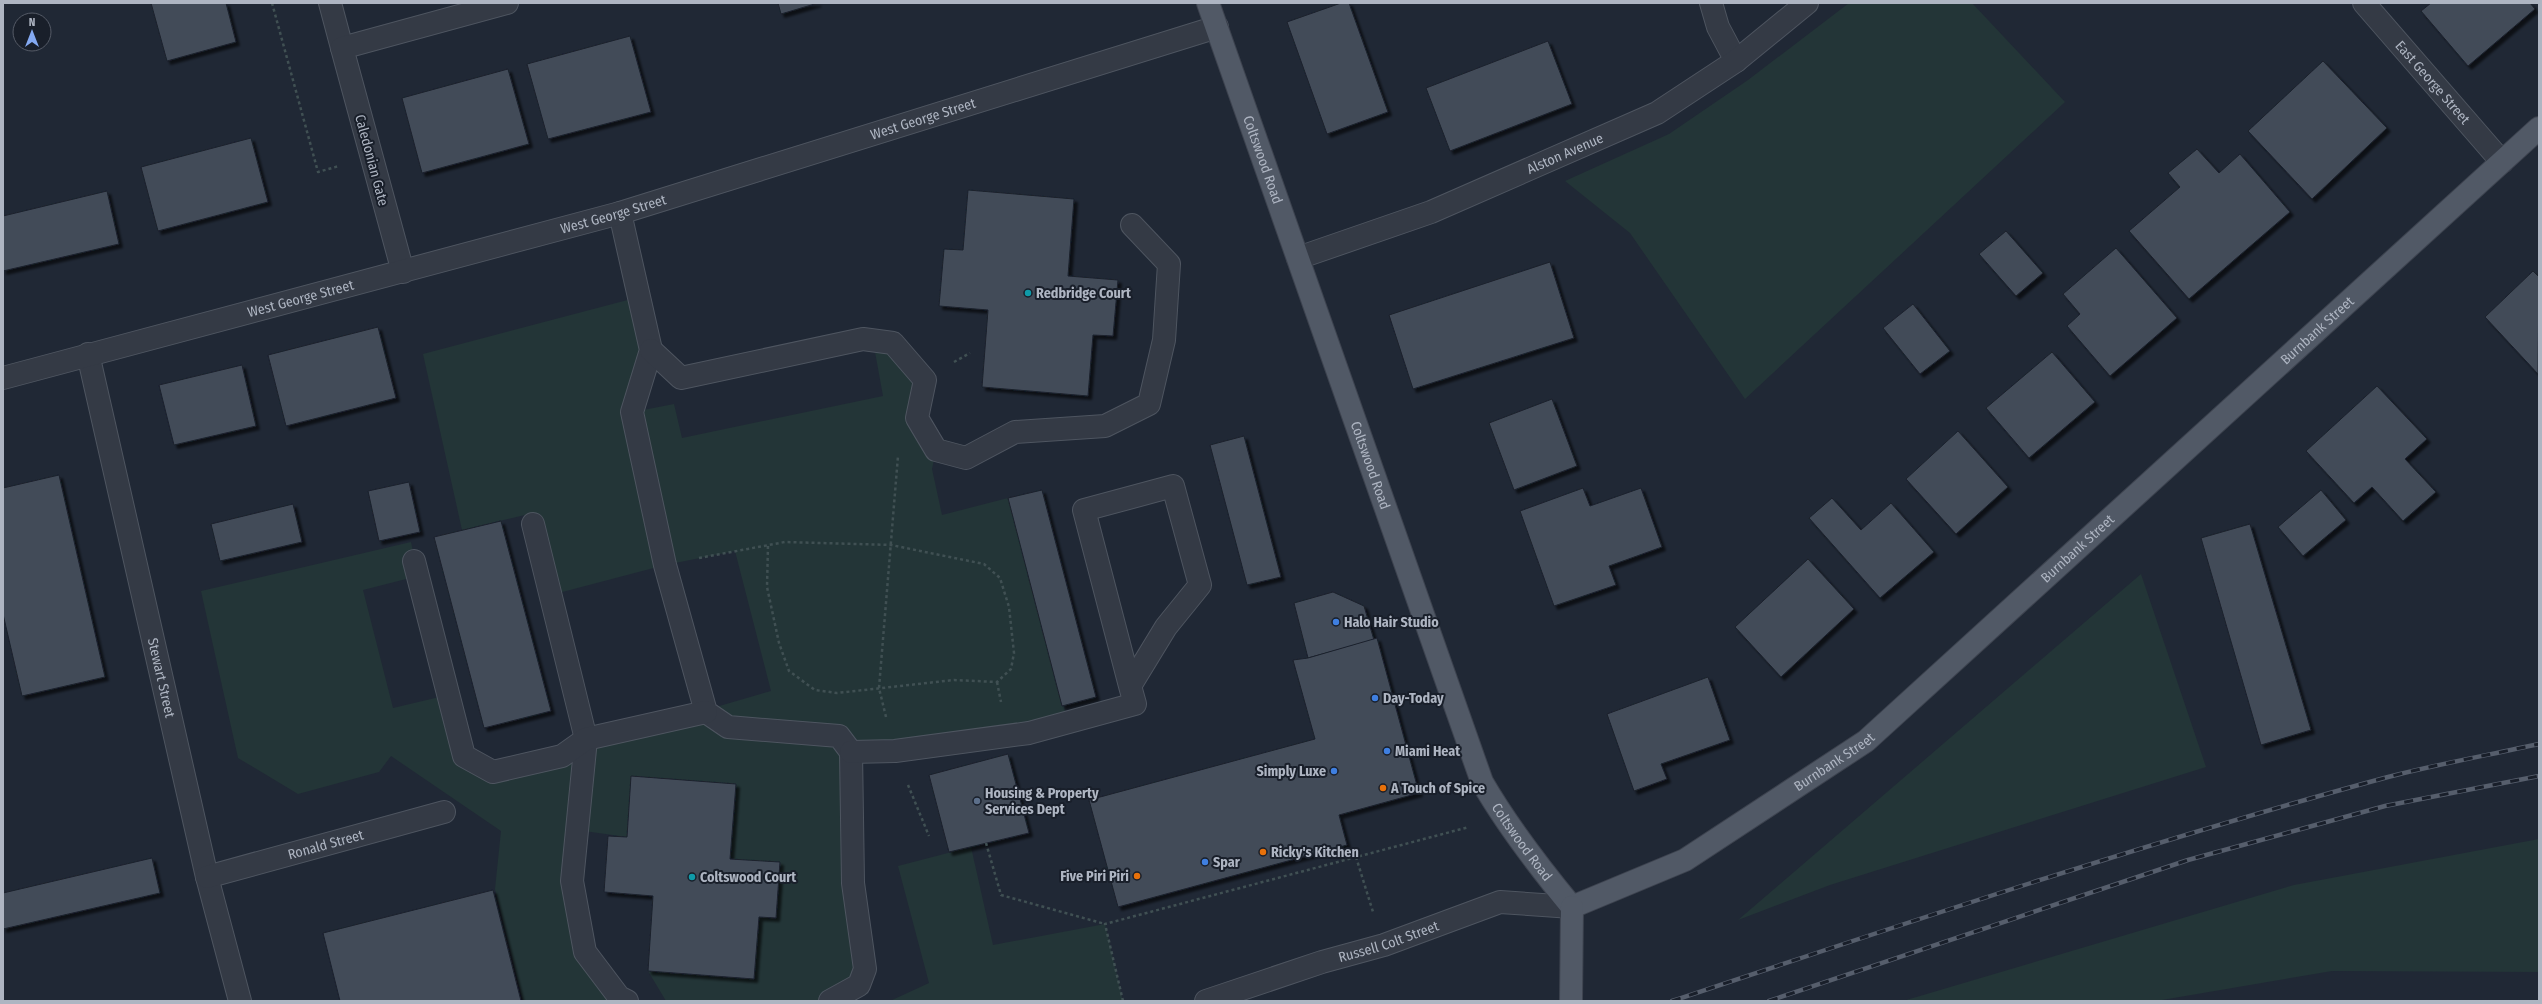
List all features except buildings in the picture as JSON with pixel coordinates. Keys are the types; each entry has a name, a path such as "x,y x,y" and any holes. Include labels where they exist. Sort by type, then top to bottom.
{"main road":[{"name":"Coltswood Road","path":"1208,3 1482,782 1503,818 1530,856 1572,907"},
{"name":"Burnbank Street","path":"1572,907 1685,860 1866,741 2539,128"},
{"path":"1571,1001 1572,907"}],"street":[{"name":"Caledonian Gate","path":"330,3 403,272"},
{"path":"342,48 507,3"},
{"path":"1711,3 1718,27 1736,61"},
{"name":"Alston Avenue","path":"1298,258 1431,212 1578,149 1657,113 1736,61 1807,3"},
{"name":"East George Street","path":"2364,3 2502,162"},
{"name":"West George Street","path":"3,378 88,354 403,272 620,213 1217,27"},
{"path":"620,213 651,350 632,412 665,565 706,712 728,727 839,736 851,752 853,884 865,969 858,985 830,1001"},
{"path":"651,350 681,378 863,339 893,343 925,380 917,418 936,450 966,458 1015,432 1105,426 1149,404 1164,340 1168,264 1132,225"},
{"name":"Stewart Street","path":"88,354 208,877 240,1001"},
{"path":"851,752 895,751 1029,733 1135,704 1130,686 1084,510 1173,486 1200,585 1166,627 1130,686"},
{"path":"533,524 586,739 572,880 585,952 619,997 627,1001"},
{"path":"414,561 464,756 493,772 562,756 586,739 706,712"},
{"name":"Ronald Street","path":"208,877 444,812"},
{"name":"Russell Colt Street","path":"1206,1001 1322,962 1384,945 1500,902 1572,907"}],"path":[{"path":"272,3 318,172 372,156"},
{"path":"917,418 899,442 879,688 895,751 921,821 930,836"},
{"path":"665,565 768,545 785,542 891,545 984,564 1000,578 1009,607 1014,653 1011,669 997,682 954,680 837,693 815,690 789,671 779,643 767,588 768,545"},
{"path":"986,843 1001,895 1105,924 1503,818"},
{"path":"1356,857 1384,945"},
{"path":"1105,924 1123,1001"}],"shaded area":[{"path":"1849,3 1972,3 2065,102 1745,399 1630,233 1565,181 1669,134 1748,80"},
{"path":"639,297 651,350 633,412 674,404 682,438 883,396 873,341 914,368 917,418 936,450 932,469 942,515 1008,498 1068,722 851,752 865,969 830,1001 666,1001 648,971 754,979 759,917 776,918 780,863 730,859 736,784 631,776 627,837 577,830 585,952 627,1001 523,1001 495,889 501,831 391,756 379,772 298,794 238,758 201,591 411,542 418,576 363,590 393,708 448,695 464,756 493,772 771,691 735,551 665,565 551,595 529,514 462,530 423,354"},
{"path":"2141,574 2206,767 1830,885 1738,920"},
{"path":"2539,839 2539,972 2332,971 2156,1001 1903,1001 2294,885"},
{"path":"971,847 993,945 1105,924 1123,1001 890,1001 929,983 898,866"}],"railway":[{"path":"1672,1001 2028,884 2208,828 2388,777 2539,744"},
{"path":"1769,1001 2188,860 2385,806 2539,776"}],"place":[{"name":"Redbridge Court","path":"1028,293"},
{"name":"Halo Hair Studio","path":"1336,622"},
{"name":"Day-Today","path":"1375,698"},
{"name":"Miami Heat","path":"1387,751"},
{"name":"Simply Luxe","path":"1334,771"},
{"name":"A Touch of Spice","path":"1383,788"},
{"name":"Housing & Property Services Dept","path":"977,801"},
{"name":"Ricky's Kitchen","path":"1263,852"},
{"name":"Spar","path":"1205,862"},
{"name":"Five Piri Piri","path":"1137,876"},
{"name":"Coltswood Court","path":"692,877"}]}
